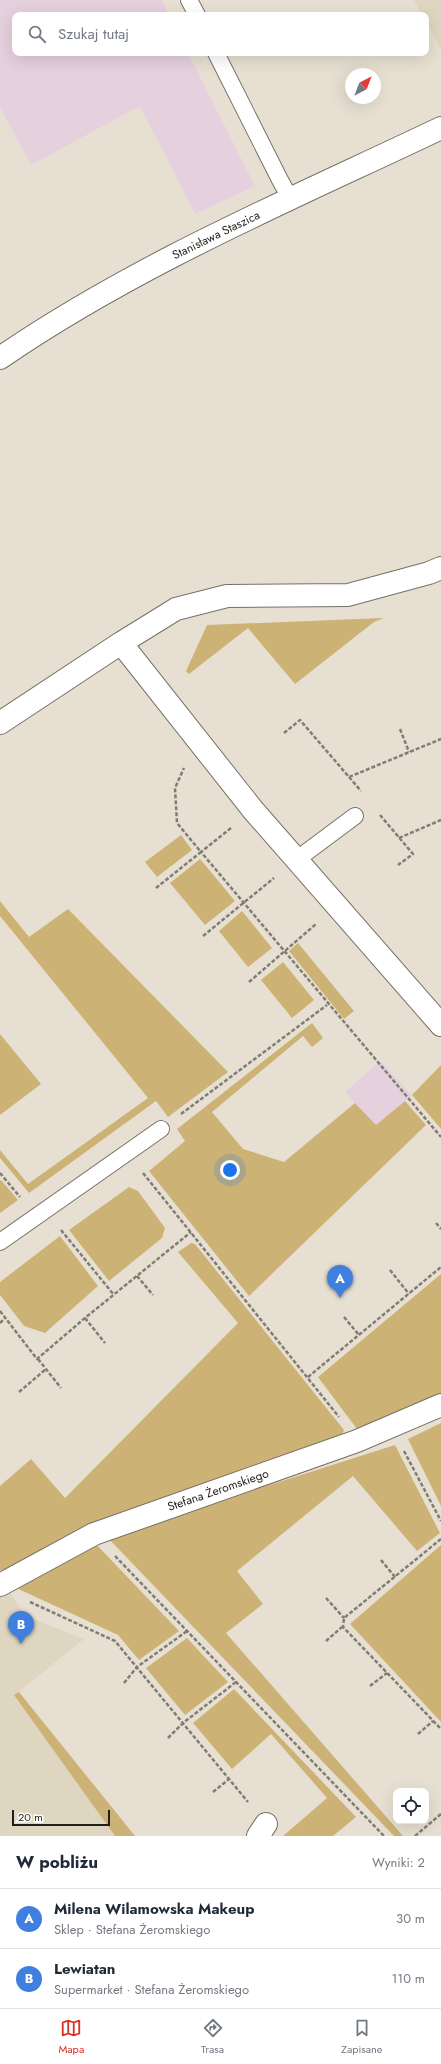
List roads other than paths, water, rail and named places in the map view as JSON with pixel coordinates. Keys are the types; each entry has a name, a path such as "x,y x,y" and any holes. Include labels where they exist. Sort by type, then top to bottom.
{"street":[{"name":"Stanisława Staszica","path":"0,358 47,326 145,270 441,128"},
{"path":"0,723 121,643 176,609 227,596 348,595 429,573 441,568"},
{"path":"121,643 253,810 441,1025"},
{"name":"Stefana Żeromskiego","path":"0,1585 94,1534 357,1441 441,1405"}],"lane":[{"path":"190,0 196,12"},
{"path":"218,56 291,200"},
{"path":"296,860 355,816"},
{"path":"0,1242 161,1129"}],"place":[{"name":"Milena Wilamowska Makeup","path":"340,1298"},
{"name":"Lewiatan","path":"21,1644"}]}
